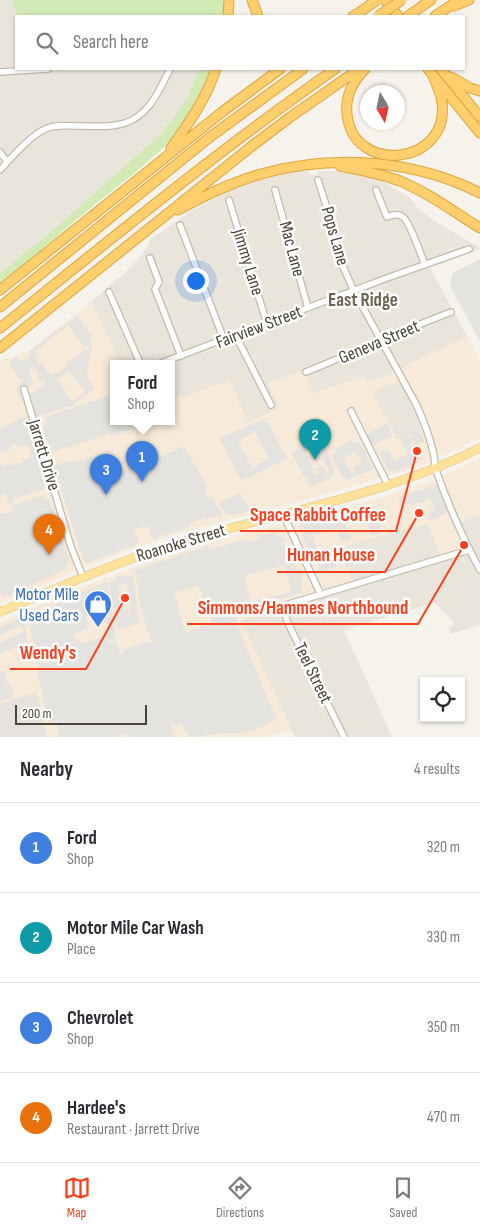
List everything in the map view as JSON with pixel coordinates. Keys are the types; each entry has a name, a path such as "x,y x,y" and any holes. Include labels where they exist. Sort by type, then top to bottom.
{"highway":[{"path":"228,15 229,0"},
{"path":"252,0 258,15"},
{"path":"371,0 383,15"},
{"path":"357,14 377,0"},
{"path":"385,0 397,15"},
{"path":"380,15 402,0"},
{"path":"410,15 431,0"},
{"path":"436,15 459,0"},
{"path":"446,8 469,0"},
{"path":"162,160 204,100 216,70"},
{"path":"0,290 222,112 279,70"},
{"path":"0,307 210,137 302,70"},
{"path":"0,328 227,148 333,70"},
{"path":"0,348 260,140 358,70"},
{"path":"364,70 354,83 348,96 347,111 350,126 364,146 375,152 391,156 417,151 428,144 438,129 442,118 442,104 440,92 430,71"},
{"path":"442,70 462,84 480,91"},
{"path":"442,70 480,117"},
{"path":"430,71 479,132"},
{"path":"160,220 220,188 250,177 284,168 320,163 359,162 402,167 427,173 480,193"},
{"path":"320,163 366,171 399,181 427,195 480,228"}],"main road":[{"name":"Roanoke Street","path":"0,612 135,557 180,542 362,494 435,468 480,448"}],"street":[{"path":"0,72 32,70"},
{"path":"0,170 37,134 47,128 60,126 113,126 125,124 136,118 146,111 153,101 169,70"},
{"path":"0,152 7,162"},
{"name":"Pops Lane","path":"318,180 340,260 354,291 424,420 433,451 435,468 453,515 480,570"},
{"name":"Mac Lane","path":"275,190 308,308"},
{"path":"376,190 387,217 396,215 406,220 425,265"},
{"name":"Jimmy Lane","path":"229,200 267,324"},
{"path":"180,225 224,340"},
{"name":"Fairview Street","path":"170,360 469,249"},
{"path":"150,258 159,282 155,290 181,356"},
{"path":"108,292 139,360"},
{"name":"Geneva Street","path":"306,372 451,312"},
{"path":"236,336 271,405"},
{"name":"Jarrett Drive","path":"24,389 82,577"},
{"path":"351,411 388,485"},
{"path":"284,514 321,595 470,550"},
{"name":"Teel Street","path":"321,595 289,604 285,608 285,614 344,737"}],"shaded area":[{"path":"0,0 11,0 18,15 15,15 15,70 199,70 187,98 161,134 53,230 0,273"},
{"path":"309,171 309,175 318,174 318,171 332,171 378,179 408,196 419,209 433,220 480,249 430,268 467,336 390,374 367,383 364,376 314,394 299,372 268,384 280,408 248,423 229,380 181,399 180,396 175,398 175,360 116,360 113,347 91,302 124,274 144,252 151,239 188,213 227,192 263,179"},
{"path":"480,259 480,341 450,286 453,273"},
{"path":"91,302 113,347 116,360 110,360 110,425 175,425 175,398 180,396 182,399 229,380 248,422 280,408 268,384 299,372 305,374 314,394 364,376 368,383 396,372 401,380 372,391 397,439 400,439 428,425 400,370 467,336 480,360 480,438 426,463 391,475 180,533 140,546 70,573 0,604 0,363 3,360 29,351"},
{"path":"77,316 92,336 89,339 92,350 87,376 94,388 73,405 36,418 30,394 34,393 45,381 41,382 37,377 40,375 35,368 28,369 33,385 28,388 29,394 22,400 15,389 23,381 10,366 12,364 10,361 16,357 18,361 29,358 29,352","holes":["68,325 84,347 88,346 88,349 66,364 67,367 57,374 55,372 50,375 41,362 38,363 35,352","69,371 85,392 72,401 57,380"]},
{"path":"401,380 423,427 397,439 372,391"},
{"path":"108,396 110,396 110,425 142,425 113,436 107,434 64,449 63,446 60,450 50,453 42,427 46,424 45,417"},
{"path":"25,416 46,489 12,499 13,503 9,504 5,494 0,495 0,462 1,466 13,465 15,462 16,464 23,462 23,460 31,457 28,445 18,447 16,443 10,445 11,449 0,454 0,429"},
{"path":"262,420 268,423 287,459 241,480 219,438","holes":["255,432 269,458 252,468 238,441"]},
{"path":"387,424 392,436 372,446 365,435"},
{"path":"420,429 424,441 416,445 413,442 411,444 417,455 421,455 422,458 417,463 389,471 379,453 388,451 394,461 407,454 400,439 406,436 411,437 410,434"},
{"path":"312,435 320,437 335,473 329,479 309,487 306,480 309,478 307,476 304,477 292,453 299,448 301,449 305,439","holes":["308,440 314,440 329,470 325,475 322,466 316,469 317,475 311,472 314,470 305,452 310,448"]},
{"path":"352,440 358,442 374,468 349,480 342,477 332,456 336,451 334,449","holes":["356,452 362,464 353,469 355,472 352,474 342,455 344,457"]},
{"path":"184,446 207,487 204,489 208,497 211,496 222,515 206,519 206,517 191,523 189,527 153,539 148,526 135,529 139,543 85,564 54,465 83,460 109,450 113,451 121,471 168,454"},
{"path":"480,458 480,513 454,524 464,545 463,549 441,556 428,523 337,548 354,583 241,620 292,731 266,737 47,737 37,692 0,704 0,623 112,575 213,542 386,496 429,482"},
{"path":"436,485 448,512 431,520 428,514 435,511 431,499 413,505 410,503 402,506 399,499 401,496"},
{"path":"240,492 250,511 232,515 225,513 219,503"},
{"path":"45,495 46,499 49,499 56,518 53,520 55,529 59,529 69,562 66,563 62,571 2,598 0,592 0,514 13,511 12,505"},
{"path":"372,505 382,533 372,536 367,522 371,520 369,514 364,514 363,508"},
{"path":"480,513 480,625 451,634 449,627 453,625 453,621 434,603 344,630 392,737 295,737 240,620 356,587 336,548 428,523 443,560 473,551 459,522"},
{"path":"329,516 330,518 344,517 351,539 341,542 336,528 310,536 308,532 309,538 313,537 317,551 308,554 300,525"},
{"path":"274,532 275,535 283,536 286,540 283,543 293,559 296,569 300,569 303,579 300,581 303,593 233,611 277,720 251,731 197,737 190,737 181,724 171,725 173,737 129,737 128,733 114,737 60,737 58,726 50,724 46,710 38,675 37,656 27,618 36,613 39,616 38,613 56,605 60,599 95,587 97,589 96,586 107,582 116,638 108,642 109,644 116,641 120,653 124,654 123,650 147,641 149,645 152,641 142,613 135,570 207,545 209,549 247,539 248,542 260,539 260,536","holes":["285,565 291,592 251,602 244,576","198,585 212,623 185,632 174,593","97,612 101,624 106,622 110,634 81,644 79,638 75,640 73,634 88,629 89,624 86,616"]},
{"path":"335,555 337,567 320,572 316,560"},
{"path":"133,575 139,621 137,624 120,629 117,626 109,583 116,580 116,577","holes":["121,584 126,584 130,614 128,617 128,609 123,607 119,589"]},
{"path":"22,617 28,642 0,654 0,643 24,632 20,626 0,635 0,627"},
{"path":"0,671 4,671 8,681 6,683 9,683 14,693 11,694 12,698 0,701"},
{"path":"37,692 47,737 0,737 0,704"}],"green space":[{"path":"11,0 225,0 224,15 18,15"},
{"path":"199,70 212,70 202,96 179,131 163,148 0,283 0,273 53,230 161,134 187,98"}],"place":[{"name":"Space Rabbit Coffee","path":"417,451"},
{"name":"Motor Mile Car Wash","path":"315,460"},
{"name":"Ford","path":"142,482"},
{"name":"Chevrolet","path":"106,495"},
{"name":"Hunan House","path":"419,513"},
{"name":"Simmons/Hammes Northbound","path":"464,545"},
{"name":"Hardee's","path":"49,555"},
{"name":"Wendy's","path":"125,598"},
{"name":"Motor Mile Used Cars","path":"98,628"}],"district":[{"name":"East Ridge","path":"363,300"}]}
